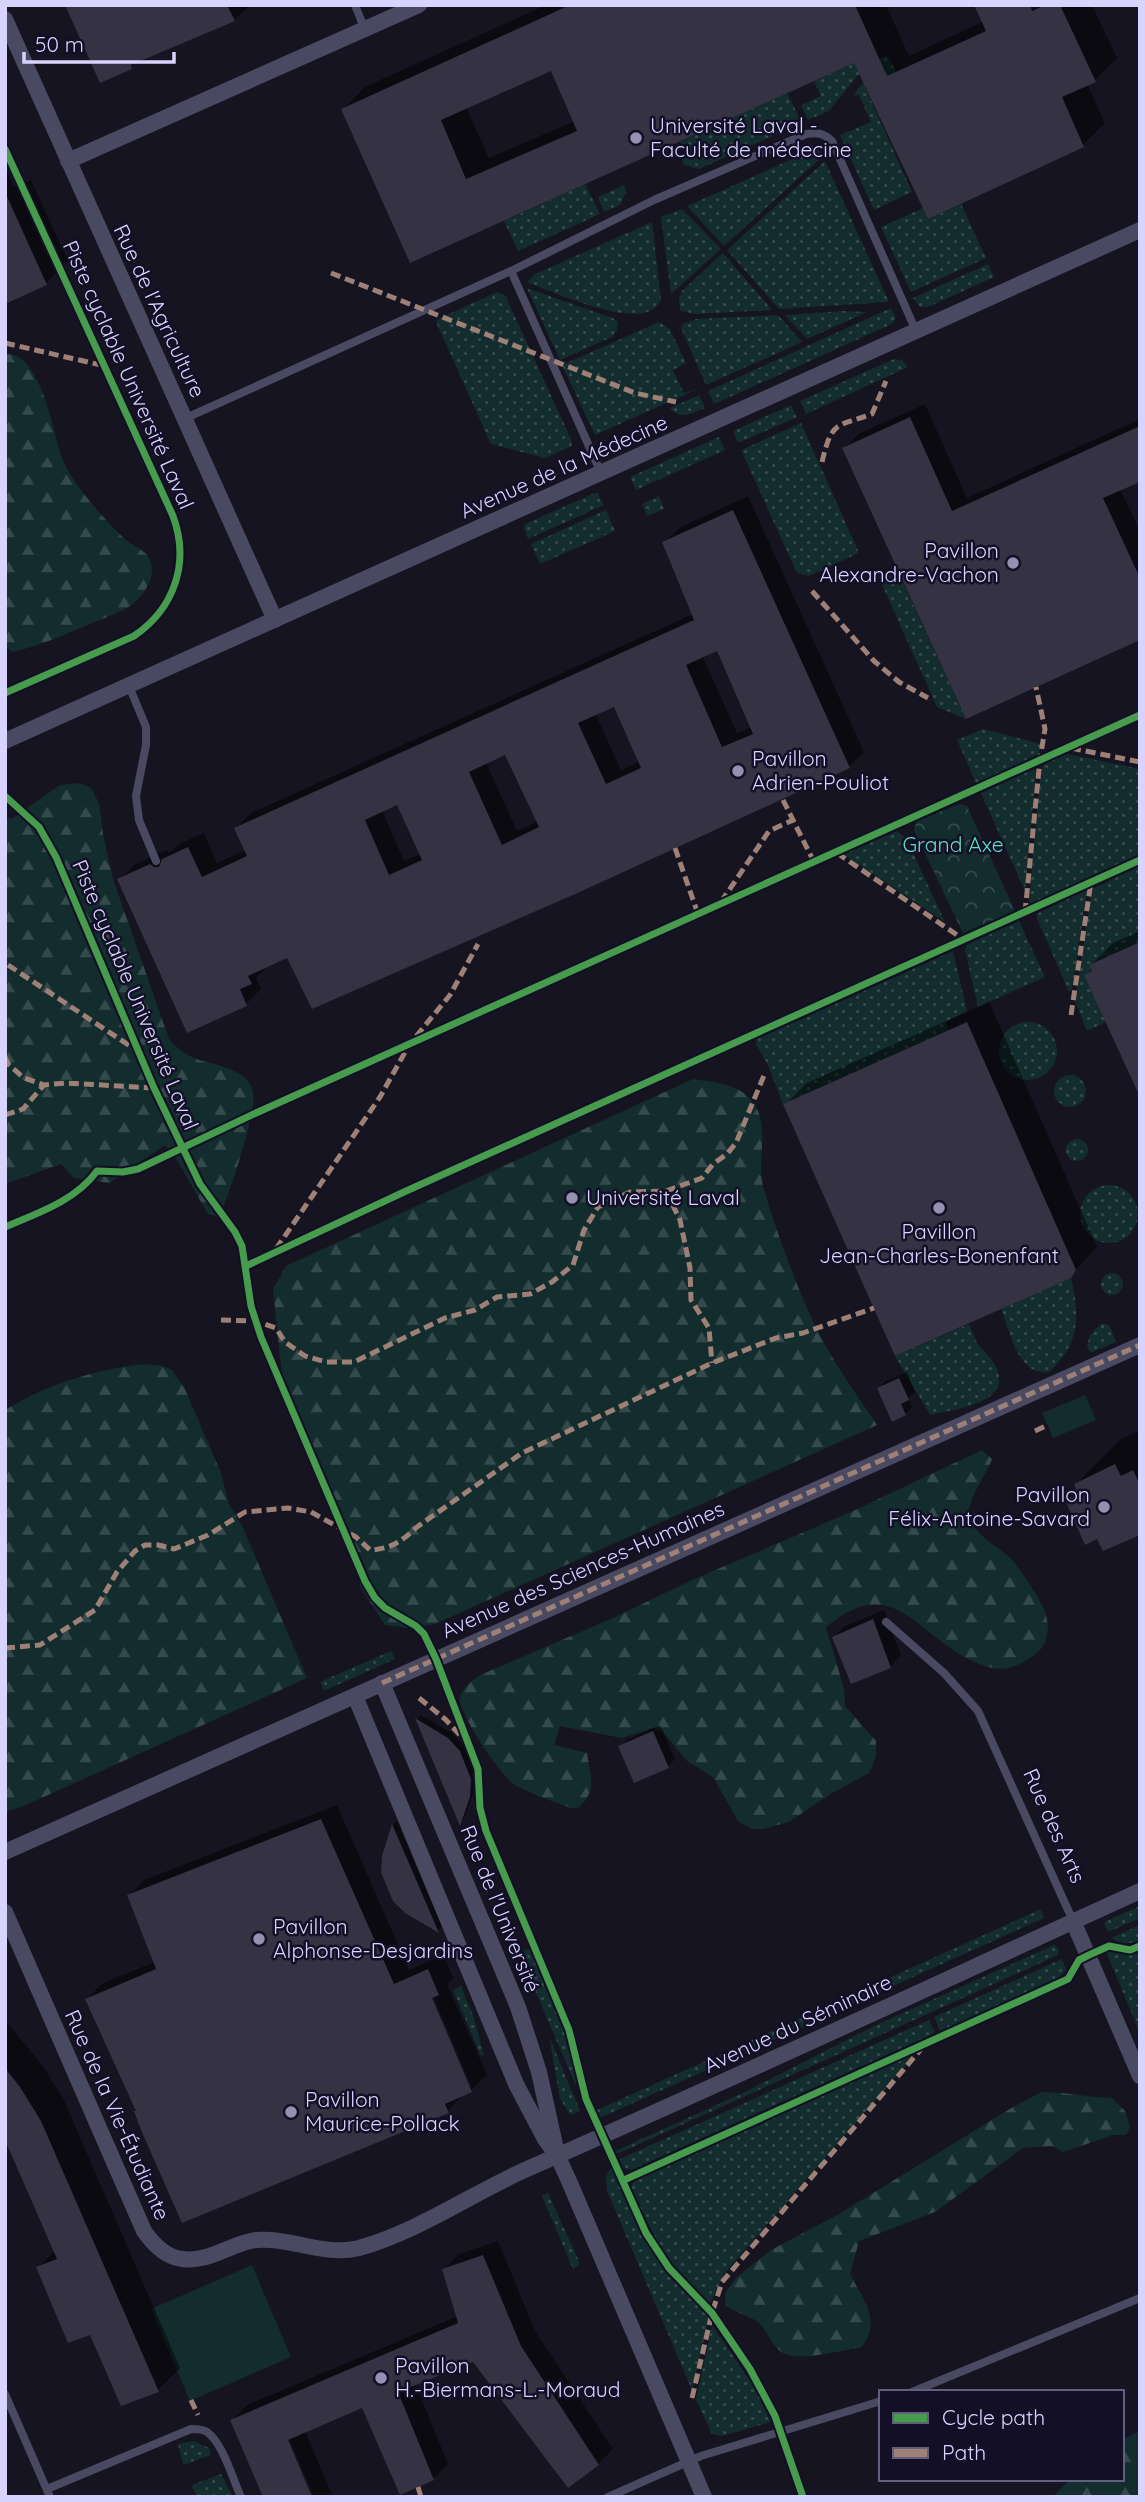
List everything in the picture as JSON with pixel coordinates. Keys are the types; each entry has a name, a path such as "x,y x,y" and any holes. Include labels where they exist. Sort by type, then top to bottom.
{"street":[{"path":"68,161 419,5"},
{"name":"Rue de l'Agriculture","path":"5,19 275,620"},
{"name":"Avenue de la Médecine","path":"5,741 1140,230"},
{"name":"Avenue des Sciences-Humaines","path":"5,1852 1140,1345"},
{"name":"Rue de l'Université","path":"382,1683 517,2007 539,2072 558,2157"},
{"name":"Rue de l'Université","path":"355,1696 510,2072 529,2112 558,2157 704,2497"},
{"path":"1073,1921 1140,1891"},
{"name":"Rue de la Vie-Étudiante","path":"5,1912 144,2231 164,2253 192,2259 263,2240 332,2251 359,2248 447,2210 492,2184 558,2157"},
{"name":"Avenue du Séminaire","path":"558,2157 1073,1921"},
{"name":"Rue des Arts","path":"1073,1921 1138,2066"}],"lane":[{"path":"355,5 365,30"},
{"path":"186,418 511,271 654,200 817,132 832,141 916,331"},
{"path":"511,271 601,473"},
{"path":"129,686 146,727 136,796 139,820 156,862"},
{"name":"Rue des Arts","path":"886,1622 951,1680 978,1711 1073,1921"},
{"path":"917,2390 1140,2298"},
{"path":"5,2394 48,2493 191,2429 199,2429 207,2432 220,2449 241,2497"},
{"path":"607,2497 689,2461 879,2402"}],"green space":[{"path":"876,53 829,111 808,120 801,105 821,96 814,81"},
{"path":"888,55 896,72 865,87 912,192 874,210 840,135 871,122 859,95 853,96 881,58"},
{"path":"787,93 802,123 699,169 684,165 682,159 687,156 680,142"},
{"path":"817,148 823,156 724,246 687,206"},
{"path":"825,161 889,302 779,309 727,250"},
{"path":"585,184 600,214 518,251 504,221"},
{"path":"624,185 626,192 620,205 604,212 598,197"},
{"path":"961,204 986,258 911,292 881,227 923,208 928,219"},
{"path":"682,209 721,249 671,294 661,217"},
{"path":"652,222 661,299 653,310 639,314 620,313 577,301 527,282 535,274"},
{"path":"723,253 772,310 693,314 680,310 679,299 682,291"},
{"path":"988,264 994,277 928,307 920,307 913,298"},
{"path":"527,288 615,319 618,322 617,331 612,337 560,360"},
{"path":"497,292 505,295 571,439 572,446 545,458 491,444 436,322"},
{"path":"891,308 896,318 892,324 714,404 708,391"},
{"path":"867,312 807,339 785,315"},
{"path":"778,315 802,342 706,385 681,328 683,324 696,319"},
{"path":"659,322 670,329 686,363 673,370 684,393 698,389 595,435 562,365"},
{"path":"5,354 17,356 36,378 49,411 61,455 79,488 127,541 147,555 152,569 144,592 127,608 53,639 12,652 5,646"},
{"path":"894,359 902,360 908,367 806,414 800,401"},
{"path":"699,395 705,408 682,415 670,408"},
{"path":"791,405 797,417 738,443 733,431"},
{"path":"801,423 859,553 809,576 797,573 741,450"},
{"path":"719,437 725,450 636,490 630,477"},
{"path":"597,492 604,505 528,539 525,524"},
{"path":"659,496 664,509 647,516 642,504"},
{"path":"606,510 615,531 540,564 531,544"},
{"path":"897,570 966,719 937,707 879,578"},
{"path":"983,729 1037,743 1040,745 1039,754 976,783 957,740"},
{"path":"1067,754 1140,769 1140,854 1030,904 1041,769 1044,764"},
{"path":"1034,769 1036,771 1025,891 981,793"},
{"path":"80,783 91,788 99,803 113,879 169,1039 193,1058 239,1073 247,1080 253,1092 247,1134 219,1217 208,1214 177,1160 165,1145 110,1183 74,1178 61,1164 5,1184 5,819 13,818 60,785"},
{"name":"Grand Axe","path":"959,804 967,806 1015,911 963,933 914,830 917,821"},
{"path":"897,831 906,838 945,922 846,856 846,853"},
{"path":"1140,866 1140,942 1089,965 1092,971 1084,975 1106,1022 1087,1031 1075,1001 1092,889"},
{"path":"1087,890 1072,990 1069,992 1036,916"},
{"path":"1019,921 1045,977 978,1007 966,945"},
{"path":"953,951 967,1011 946,1022 949,1031 783,1104 768,1065 756,1044 757,1039"},
{"path":"1022,1022 1034,1022 1049,1030 1057,1045 1057,1057 1049,1072 1034,1080 1022,1080 1007,1072 999,1057 999,1045 1007,1030"},
{"path":"1070,1075 1081,1080 1086,1091 1081,1102 1070,1107 1059,1102 1054,1091 1059,1080"},
{"path":"693,1079 725,1084 740,1090 758,1111 762,1133 761,1168 764,1190 788,1261 824,1342 877,1425 435,1624 409,1628 385,1625 362,1590 343,1531 282,1377 273,1289 286,1266"},
{"path":"1073,1139 1081,1139 1088,1146 1088,1154 1081,1161 1073,1161 1066,1154 1066,1146"},
{"path":"1103,1185 1115,1185 1130,1193 1138,1208 1138,1220 1130,1235 1115,1243 1103,1243 1088,1235 1080,1220 1080,1208 1088,1193"},
{"path":"1108,1273 1116,1273 1123,1280 1123,1288 1116,1295 1108,1295 1101,1288 1101,1280"},
{"path":"1071,1278 1076,1305 1072,1340 1067,1351 1049,1372 1038,1372 1023,1360 1017,1351 1001,1309"},
{"path":"1102,1323 1109,1325 1116,1342 1090,1352 1087,1346 1090,1335"},
{"path":"969,1324 978,1344 995,1365 999,1378 997,1388 990,1396 967,1407 930,1415 895,1356"},
{"path":"146,1364 172,1370 185,1389 221,1473 229,1504 243,1528 307,1678 26,1805 5,1812 5,1410 73,1379"},
{"path":"1085,1395 1096,1420 1053,1438 1042,1413"},
{"path":"982,1450 992,1459 971,1501 971,1520 979,1533 1012,1560 1036,1595 1047,1619 1047,1637 1043,1646 1022,1663 1008,1668 988,1667 956,1652 905,1614 888,1606 870,1605 850,1611 826,1627 844,1689 845,1706 876,1741 876,1756 869,1773 832,1793 789,1822 752,1829 738,1821 713,1777 687,1761 662,1731 653,1728 622,1738 560,1726 554,1745 587,1753 591,1776 590,1789 584,1802 578,1808 571,1808 528,1792 509,1780 482,1745 466,1718 461,1695 480,1675 853,1511"},
{"path":"391,1651 395,1659 324,1691 320,1682"},
{"path":"1140,1906 1140,1918 1108,1932 1104,1923 1106,1921"},
{"path":"1041,1909 1044,1918 600,2118 597,2110"},
{"path":"1140,1925 1140,1941 1124,1944 1111,1938"},
{"path":"1054,1945 1059,1949 1058,1955 617,2154 615,2151 745,2092 874,2026"},
{"path":"530,1948 568,2036 576,2071 576,2086 519,1953"},
{"path":"1106,1951 1128,1954 1140,1952 1140,2034"},
{"path":"1062,1959 1066,1970 1060,1977 940,2031 934,2017"},
{"path":"461,1986 474,2018 484,2055 481,2056 453,1990"},
{"path":"929,2020 935,2033 631,2170 623,2168 620,2159"},
{"path":"549,2036 580,2111 570,2115 560,2099"},
{"path":"909,2056 913,2057 724,2274 711,2302 708,2303 663,2253 634,2195 631,2187 634,2180"},
{"path":"1042,2092 1112,2098 1125,2111 1130,2127 1126,2135 1113,2135 1063,2152 1052,2146 1023,2148 935,2212 859,2241 850,2274 865,2301 870,2319 868,2337 862,2347 812,2356 785,2354 777,2348 757,2321 726,2306 725,2293 736,2278 771,2250 839,2214"},
{"path":"612,2165 654,2252 709,2317 692,2390 607,2191 606,2177"},
{"path":"548,2193 579,2261 579,2265 573,2269 542,2196"},
{"path":"252,2265 291,2357 190,2401 151,2309"},
{"path":"712,2325 755,2388 771,2422 722,2436 712,2434 696,2400"},
{"path":"1140,2431 1140,2497 1052,2497 1069,2481 1124,2481 1124,2439"},
{"path":"194,2441 209,2448 211,2455 183,2465 178,2444"},
{"path":"221,2474 233,2497 197,2497 192,2485"}],"building":[{"path":"65,5 227,5 235,21 131,65 132,69 100,83"},
{"path":"570,5 855,5 887,76 986,31 974,5 1030,5 1032,11 1045,5 1060,5 1096,82 1062,97 1084,147 928,219 854,63 410,263 341,109","holes":["551,71 577,131 466,179 441,120"]},
{"path":"5,192 47,285 5,304"},
{"name":"Pavillon Alexandre-Vachon","path":"910,417 952,511 1140,426 1140,482 1103,498 1140,578 1140,640 966,719 842,448"},
{"name":"Pavillon Adrien-Pouliot","path":"733,510 850,768 582,891 312,1009 287,958 248,976 252,984 240,989 247,1006 187,1033 117,879 150,864 159,867 162,859 188,847 202,877 247,856 234,828 694,620 662,542","holes":["717,651 753,734 722,747 686,665","614,707 641,768 606,784 578,723","505,755 539,827 502,845 469,772","397,805 422,860 389,875 365,820"]},
{"path":"1140,942 1140,1097 1084,975 1092,971 1089,965"},
{"name":"Pavillon Jean-Charles-Bonenfant","path":"967,1022 1076,1270 1071,1278 895,1356 783,1104"},
{"path":"899,1378 909,1400 901,1404 906,1415 892,1422 877,1388"},
{"name":"Pavillon Félix-Antoine-Savard","path":"1115,1464 1121,1476 1133,1470 1140,1485 1140,1535 1103,1551 1097,1539 1085,1545 1066,1502 1079,1496 1074,1484"},
{"path":"873,1619 891,1668 851,1684 832,1637"},
{"path":"415,1718 448,1738 460,1751 471,1779 470,1797 460,1826"},
{"path":"653,1731 669,1768 634,1783 618,1746"},
{"path":"321,1819 394,1984 428,1969 439,1995 432,1998 472,2092 445,2104 449,2113 182,2223 141,2130 136,2111 85,1999 156,1969 127,1895"},
{"path":"392,1824 439,1933 405,1913 393,1901 381,1872 382,1856"},
{"path":"5,2068 41,2121 159,2392 121,2406 90,2335 68,2343 36,2267 57,2259 5,2140"},
{"name":"Pavillon H.-Biermans-L.-Moraud","path":"483,2255 521,2346 599,2465 568,2488 473,2362 398,2392 434,2480 400,2495 362,2408 288,2440 312,2497 263,2497 230,2420 458,2323 442,2269"}],"marked path":[{"path":"331,273 635,393 676,402"},
{"path":"5,343 105,366"},
{"path":"822,462 833,432 843,424 872,414 886,381"},
{"path":"812,591 874,661 899,682 928,698"},
{"path":"1025,913 1045,729 1036,687"},
{"path":"1071,748 1140,762"},
{"path":"783,800 814,862"},
{"path":"721,902 769,831 793,820"},
{"path":"675,848 698,914"},
{"path":"837,853 957,935"},
{"path":"1071,1015 1091,882"},
{"path":"276,1249 380,1097 409,1045 450,995 478,944"},
{"path":"8,965 136,1050"},
{"path":"5,1057 9,1065 24,1078 44,1085 66,1083 154,1088"},
{"path":"666,1191 702,1178 713,1164 727,1154 736,1143 765,1073"},
{"path":"5,1115 23,1109 44,1085"},
{"path":"221,1320 255,1321 276,1328 285,1342 305,1356 326,1362 354,1362 445,1318 475,1310 497,1297 530,1294 552,1282 573,1265 584,1230 598,1207 630,1192 666,1191 680,1220 690,1268 691,1300 709,1328 712,1363"},
{"path":"5,1648 40,1645 95,1610 117,1572 135,1551 145,1545 174,1549 208,1535 245,1512 288,1508 311,1512 356,1537 370,1550 390,1546 522,1453 712,1363 776,1338 803,1333 874,1308"},
{"path":"382,1683 1140,1345"},
{"path":"1035,1431 1048,1425"},
{"path":"419,1698 460,1735"},
{"path":"692,2398 722,2282 922,2048"},
{"path":"191,2400 198,2415"},
{"path":"418,2487 421,2497"}],"cycle path":[{"name":"Piste cyclable Université Laval","path":"5,149 173,516 180,550 179,567 169,598 148,625 134,636 5,693"},
{"name":"Piste cyclable Université Laval","path":"5,1227 67,1198 97,1171 123,1172 138,1169 256,1113 1140,715"},
{"name":"Piste cyclable Université Laval","path":"5,796 39,827 56,857 154,1088 200,1184 242,1246 251,1306 261,1337 365,1581 385,1608 416,1626 424,1634 436,1659 478,1769 480,1808 486,1831 569,2030 586,2099 646,2233 669,2268 712,2313 750,2369 775,2416 803,2497"},
{"path":"246,1266 1140,860"},
{"path":"624,2180 1068,1979 1079,1960 1089,1955 1109,1946 1130,1950 1140,1946"}],"place":[{"name":"Université Laval - Faculté de médecine","path":"636,138"},
{"name":"Pavillon Alexandre-Vachon","path":"1013,563"},
{"name":"Pavillon Adrien-Pouliot","path":"738,771"},
{"name":"Université Laval","path":"572,1198"},
{"name":"Pavillon Jean-Charles-Bonenfant","path":"939,1208"},
{"name":"Pavillon Félix-Antoine-Savard","path":"1104,1507"},
{"name":"Pavillon Alphonse-Desjardins","path":"259,1939"},
{"name":"Pavillon Maurice-Pollack","path":"291,2112"},
{"name":"Pavillon H.-Biermans-L.-Moraud","path":"381,2378"}]}
